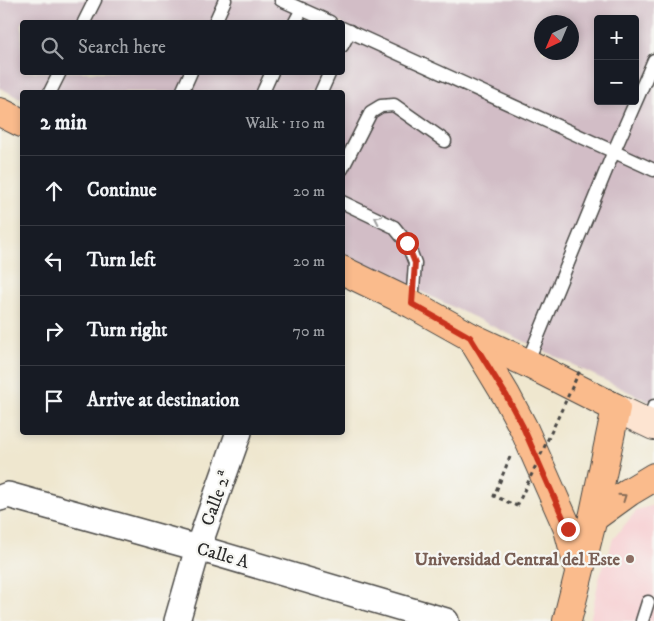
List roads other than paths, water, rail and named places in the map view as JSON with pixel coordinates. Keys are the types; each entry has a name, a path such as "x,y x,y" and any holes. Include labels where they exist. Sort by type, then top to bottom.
{"main road":[{"path":"0,112 20,122"},
{"path":"345,271 412,304 470,337 527,363 616,408 652,418"},
{"path":"470,337 506,395 523,427 568,529 580,572"},
{"path":"567,621 593,518 616,408"},
{"path":"593,518 654,477"}],"street":[{"name":"Calle 2ª","path":"177,621 198,548 238,435"},
{"name":"Calle A","path":"0,498 8,495 198,548 446,621"}],"lane":[{"path":"85,20 96,0"},
{"path":"216,20 225,0"},
{"path":"281,0 326,20"},
{"path":"297,20 302,9"},
{"path":"346,30 654,170"},
{"path":"527,363 614,151 654,60"},
{"path":"51,90 58,75"},
{"path":"183,90 190,75"},
{"path":"264,90 271,75"},
{"path":"321,90 328,75"},
{"path":"345,163 371,112 381,106 394,106 445,141"},
{"path":"345,203 394,227 407,243 415,263 412,304"},
{"path":"642,621 648,602"}],"place":[{"name":"Universidad Central del Este","path":"630,559"}]}
